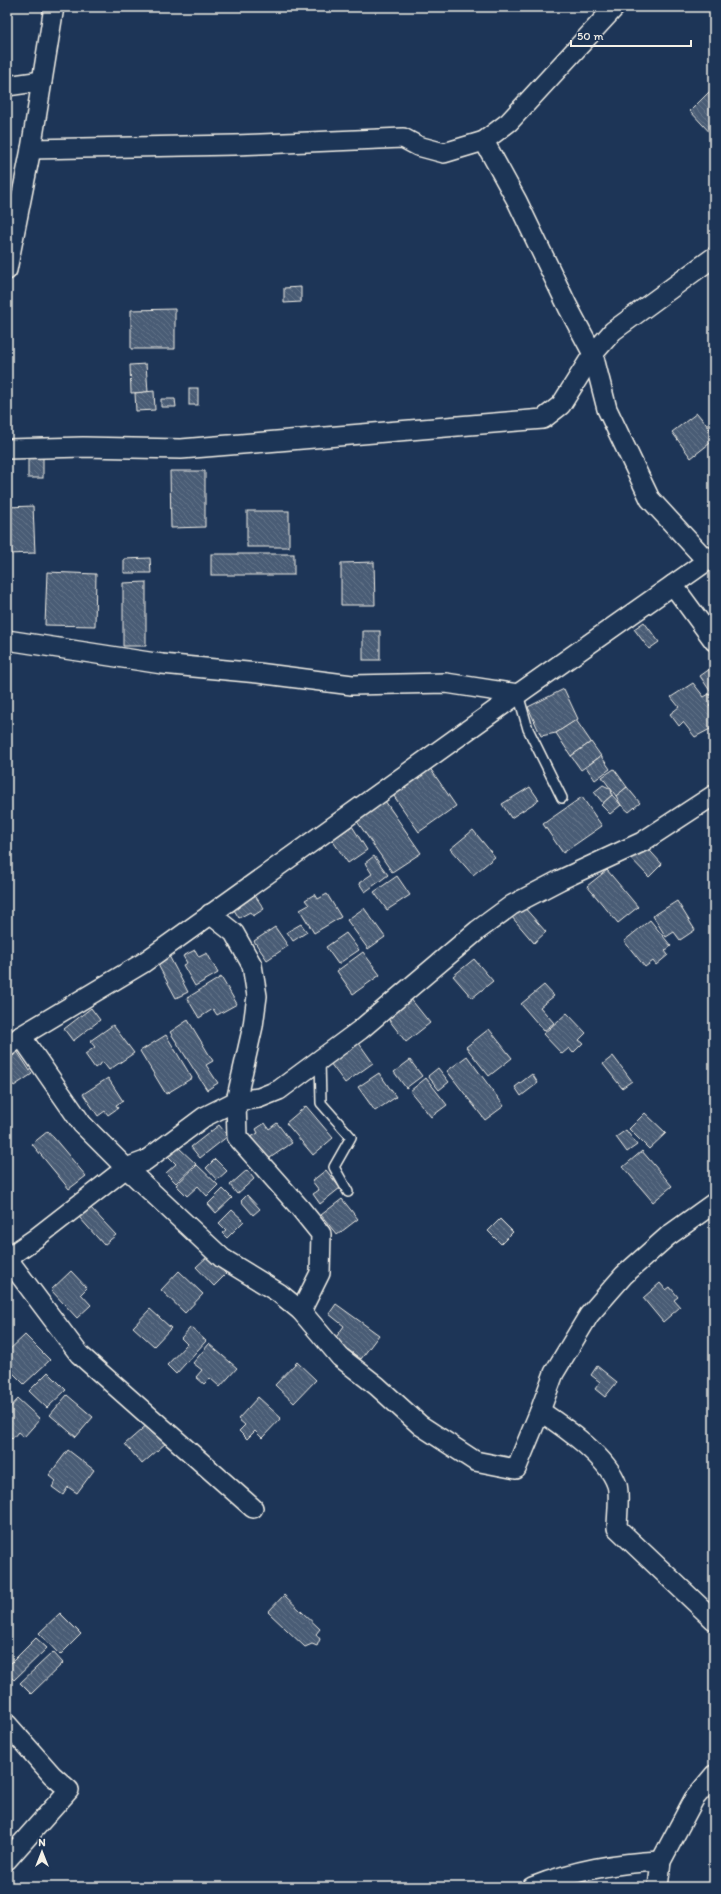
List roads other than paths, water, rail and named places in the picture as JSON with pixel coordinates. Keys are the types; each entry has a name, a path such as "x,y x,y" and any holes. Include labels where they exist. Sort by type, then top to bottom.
{"street":[{"path":"7,270 31,149 54,7"},
{"path":"31,149 235,145 403,138 418,146 444,153 484,141 509,122 615,7"},
{"path":"7,86 42,82"},
{"path":"484,141 517,201 568,307 593,354 607,409 650,499 711,559 518,694 143,963 14,1041 82,1124 126,1168 222,1258 279,1293 301,1311 340,1358 378,1386 420,1426 475,1462 516,1469 554,1373 589,1315 624,1275 662,1240 714,1203"},
{"path":"7,449 83,447 181,449 543,419 561,405 593,354 613,331 714,257"},
{"path":"673,585 714,641"},
{"path":"7,640 162,664 258,673 352,685 446,683 518,694"},
{"path":"253,1508 79,1354 7,1258 36,1238 126,1168 145,1161 204,1117 236,1101 260,1098 279,1090 360,1030 478,930 512,905 560,880 642,842 714,795"},
{"path":"210,914 234,934 245,952 252,965 257,996 253,1026 236,1101 237,1137 321,1234 320,1273 301,1311"},
{"path":"540,1411 568,1430 604,1464 617,1486 617,1528 714,1620"},
{"path":"7,1724 52,1775 69,1790 7,1860"},
{"path":"658,1887 661,1861 694,1799 714,1775"},
{"path":"532,1887 563,1875 625,1862 661,1861"}],"lane":[{"path":"518,694 528,729 562,798"},
{"path":"320,1059 321,1103 352,1137 334,1167 348,1192"}]}
